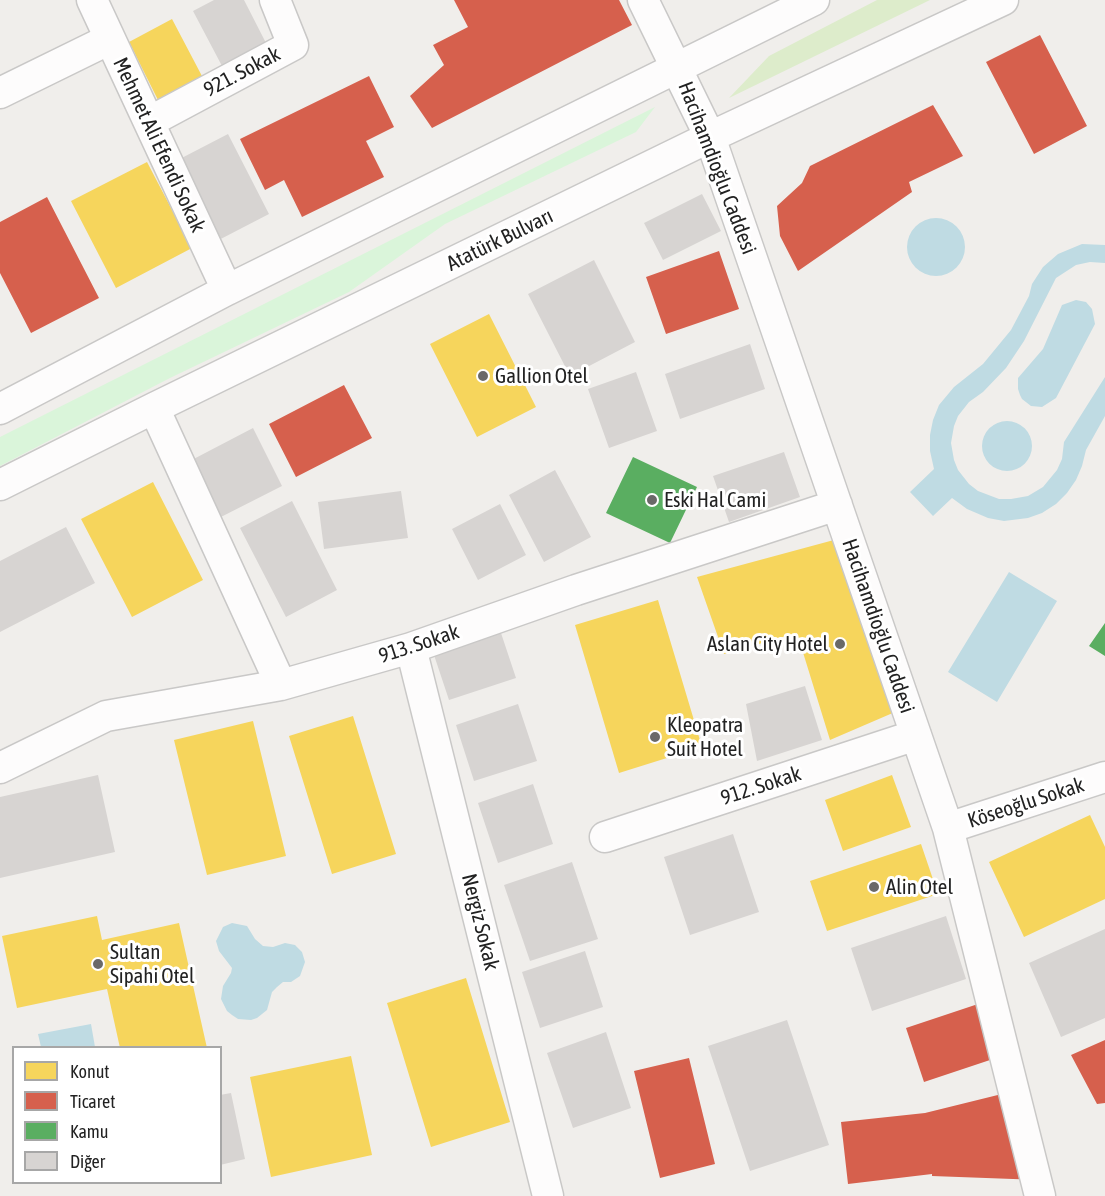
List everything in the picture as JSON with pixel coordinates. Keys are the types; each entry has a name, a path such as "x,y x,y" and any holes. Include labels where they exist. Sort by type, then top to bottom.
{"street":[{"name":"Mehmet Ali Efendi Sokak","path":"92,0 226,290"},
{"name":"921. Sokak","path":"149,122 293,45 275,0"},
{"name":"Hacihamdioğlu Caddesi","path":"643,0 710,137 948,828 1040,1196"},
{"path":"0,409 226,290 814,0"},
{"name":"Atatürk Bulvarı","path":"0,485 710,137 1003,0"},
{"path":"0,93 110,39"},
{"path":"154,408 281,685"},
{"name":"913. Sokak","path":"0,768 106,716 281,685 411,648 576,590 837,505"},
{"name":"Nergiz Sokak","path":"411,648 548,1196"},
{"name":"912. Sokak","path":"605,837 916,735"},
{"name":"Köseoğlu Sokak","path":"948,828 1105,777"}],"green space":[{"path":"877,0 930,0 729,98 769,56"},
{"path":"655,107 636,132 445,224 349,292 170,378 0,466 0,437"}],"water":[{"path":"936,218 947,220 960,231 965,247 963,258 952,271 936,276 925,274 912,263 907,247 909,236 920,223"},
{"path":"1082,244 1105,245 1105,263 1090,262 1076,265 1056,278 1024,341 1006,368 983,392 969,402 958,416 951,443 958,470 978,491 999,499 1028,496 1043,487 1057,470 1062,459 1064,442 1105,377 1105,416 1086,450 1076,480 1056,504 1028,518 1004,521 988,518 967,509 952,498 933,516 910,492 934,469 930,451 930,435 939,405 954,387 983,364 1011,330 1029,296 1032,284 1043,267 1058,254"},
{"path":"1076,300 1086,302 1092,309 1095,324 1056,398 1042,407 1031,406 1020,395 1018,378 1043,349 1062,305"},
{"path":"1002,421 1012,421 1025,428 1032,441 1032,451 1025,464 1012,471 1002,471 993,467 986,460 982,451 982,441 986,432 993,425"},
{"path":"1009,572 1057,601 997,702 948,672"},
{"path":"232,923 247,926 255,939 263,946 273,947 285,943 295,945 302,952 305,962 300,976 291,982 283,982 277,987 272,992 267,1010 251,1020 238,1019 232,1015 227,1011 221,999 223,986 232,968 219,951 216,941 223,927"},
{"path":"91,1024 95,1046 41,1046 38,1034"}],"building: Konut":[{"path":"172,19 203,78 158,100 129,42"},
{"path":"147,162 192,248 116,288 71,201"},
{"name":"Gallion Otel","path":"489,314 536,407 477,437 430,344"},
{"path":"153,482 203,580 132,617 81,519"},
{"name":"Aslan City Hotel","path":"845,537 902,709 830,740 797,633 724,654 697,577"},
{"path":"658,600 702,747 619,773 575,625"},
{"path":"353,716 396,854 332,874 289,736"},
{"path":"253,721 286,856 207,875 174,740"},
{"path":"892,775 911,827 843,851 825,800"},
{"path":"1090,815 1105,847 1105,899 1024,937 989,862"},
{"name":"Alin Otel","path":"921,844 938,894 827,931 810,881"},
{"name":"Sultan Sipahi Otel","path":"97,916 102,940 179,923 207,1046 120,1046 107,989 17,1008 2,936"},
{"path":"466,978 510,1122 431,1147 387,1003"},
{"path":"351,1056 372,1155 271,1177 250,1077"}],"building: Ticaret":[{"path":"454,0 619,0 632,25 432,128 410,96 444,65 433,45 468,27"},
{"path":"1040,35 1087,126 1034,154 986,62"},
{"path":"369,76 394,127 366,141 384,177 302,217 284,180 265,190 240,139"},
{"path":"933,105 963,156 909,182 912,192 798,271 780,236 777,206 802,183 810,166"},
{"path":"47,197 99,298 31,333 0,273 0,222"},
{"path":"719,251 739,309 666,334 646,277"},
{"path":"344,385 372,438 296,477 269,424"},
{"path":"990,1000 1008,1054 924,1082 906,1028"},
{"path":"1105,1040 1105,1103 1097,1104 1071,1055"},
{"path":"689,1058 715,1164 660,1178 634,1071"},
{"path":"1018,1090 1040,1180 932,1176 932,1174 848,1184 841,1122 925,1113"}],"building: Kamu":[{"name":"Eski Hal Cami","path":"633,457 697,487 670,543 606,513"},
{"path":"1105,623 1105,656 1089,646"}],"building: Diğer":[{"path":"214,0 244,0 266,43 222,66 193,11"},
{"path":"228,134 269,214 213,243 172,163"},
{"path":"702,194 721,231 663,260 644,223"},
{"path":"594,260 635,342 570,376 528,294"},
{"path":"750,344 765,389 680,419 665,374"},
{"path":"636,372 657,431 609,448 588,389"},
{"path":"253,428 282,486 215,520 186,463"},
{"path":"784,452 800,497 729,522 713,476"},
{"path":"555,470 591,537 544,562 509,495"},
{"path":"401,491 408,538 324,549 318,502"},
{"path":"292,501 337,590 286,617 240,528"},
{"path":"500,504 526,555 478,580 452,529"},
{"path":"66,527 95,583 0,632 0,561"},
{"path":"501,633 516,678 449,700 434,655"},
{"path":"805,686 822,740 757,761 746,704"},
{"path":"518,704 537,761 474,781 456,725"},
{"path":"98,775 115,852 0,878 0,797"},
{"path":"533,784 553,844 498,863 478,803"},
{"path":"733,834 759,912 690,935 664,857"},
{"path":"572,862 598,939 530,961 504,885"},
{"path":"946,916 966,979 872,1011 851,948"},
{"path":"1105,929 1105,1018 1061,1037 1029,963"},
{"path":"585,951 603,1007 540,1028 522,972"},
{"path":"787,1020 829,1145 750,1171 708,1046"},
{"path":"606,1032 631,1108 573,1128 547,1053"},
{"path":"231,1093 245,1159 222,1165 222,1095"}],"place":[{"name":"Gallion Otel","path":"483,376"},
{"name":"Eski Hal Cami","path":"652,500"},
{"name":"Aslan City Hotel","path":"840,644"},
{"name":"Kleopatra Suit Hotel","path":"655,737"},
{"name":"Alin Otel","path":"874,887"},
{"name":"Sultan Sipahi Otel","path":"98,964"}]}
